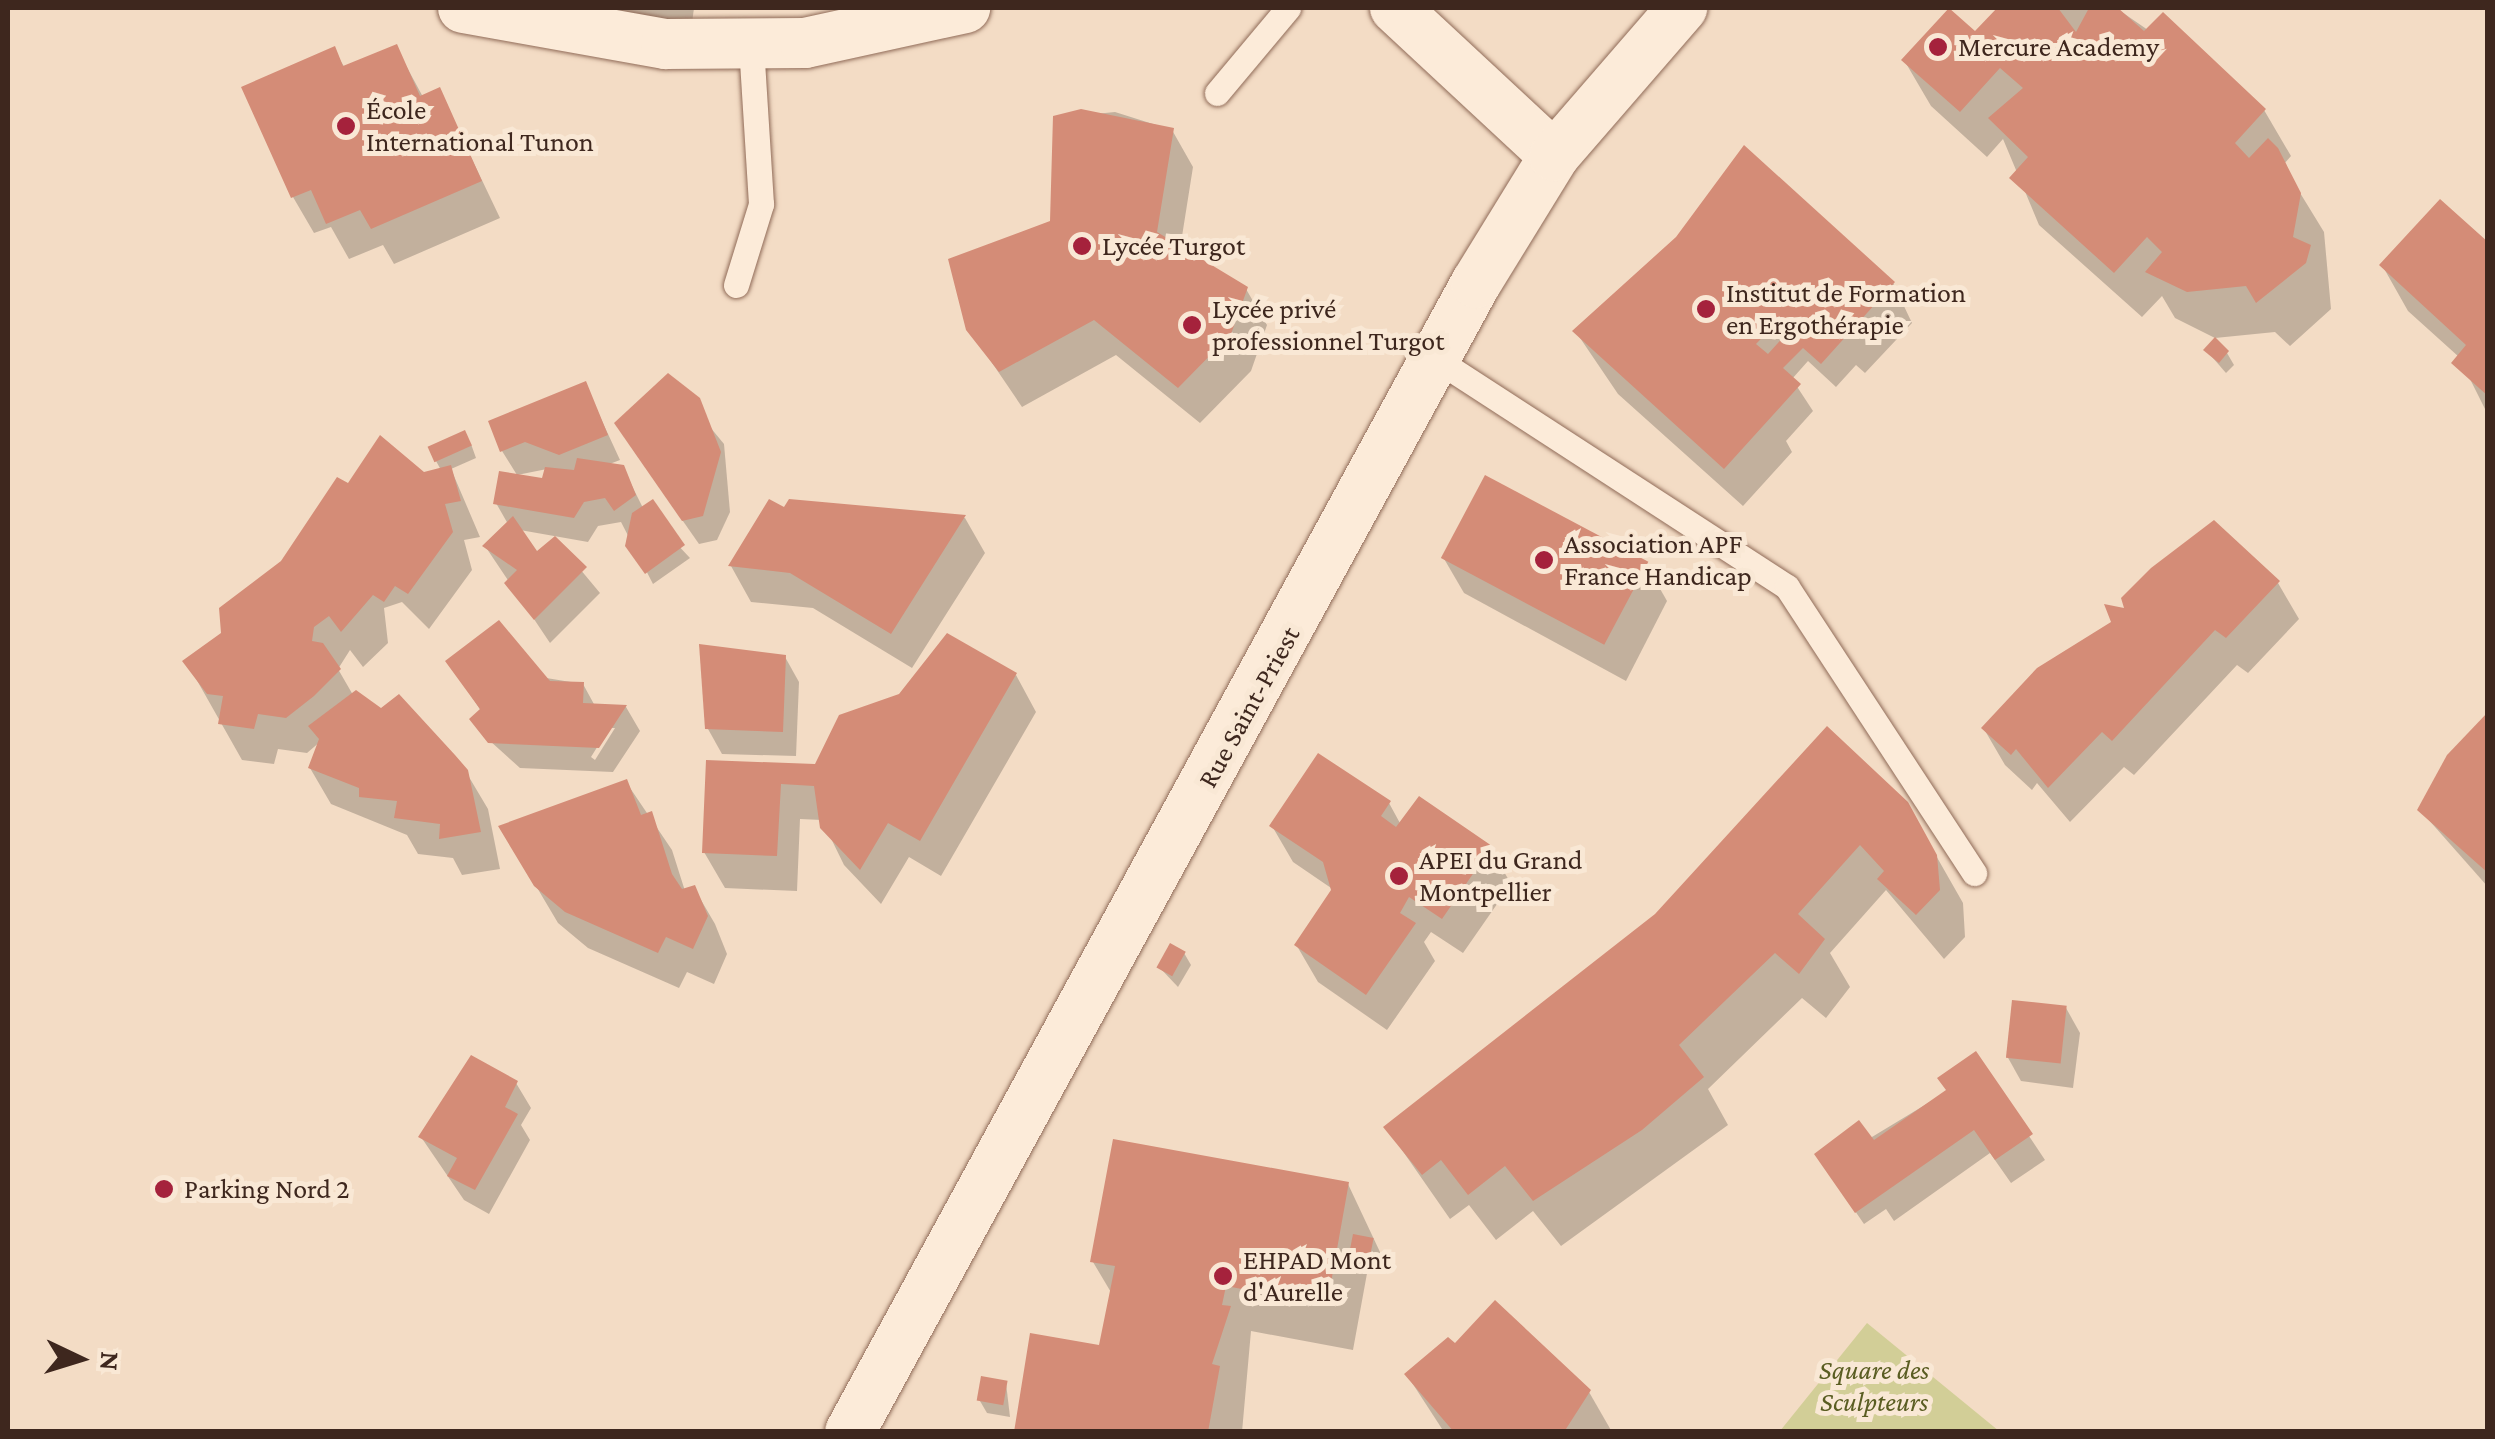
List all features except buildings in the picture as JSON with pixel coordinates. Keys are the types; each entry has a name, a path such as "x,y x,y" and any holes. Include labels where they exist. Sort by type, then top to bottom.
{"street":[{"path":"463,8 666,44 751,44 918,24 966,8"},
{"path":"1394,8 1554,156"},
{"name":"Rue Saint-Priest","path":"850,1432 1554,156 1682,8"}],"lane":[{"path":"1217,93 1288,8"},
{"path":"736,285 761,204 751,44"},
{"path":"1439,361 1787,587 1974,873"}],"green space":[{"name":"Square des Sculpteurs","path":"1867,1323 1999,1431 1780,1431"}],"place":[{"name":"Mercure Academy","path":"1938,47"},
{"name":"École International Tunon","path":"346,126"},
{"name":"Lycée Turgot","path":"1082,246"},
{"name":"Institut de Formation en Ergothérapie","path":"1706,309"},
{"name":"Lycée privé professionnel Turgot","path":"1192,325"},
{"name":"Association APF France Handicap","path":"1544,560"},
{"name":"APEI du Grand Montpellier","path":"1399,876"},
{"name":"Parking Nord 2","path":"164,1189"},
{"name":"EHPAD Mont d'Aurelle","path":"1223,1276"}]}
